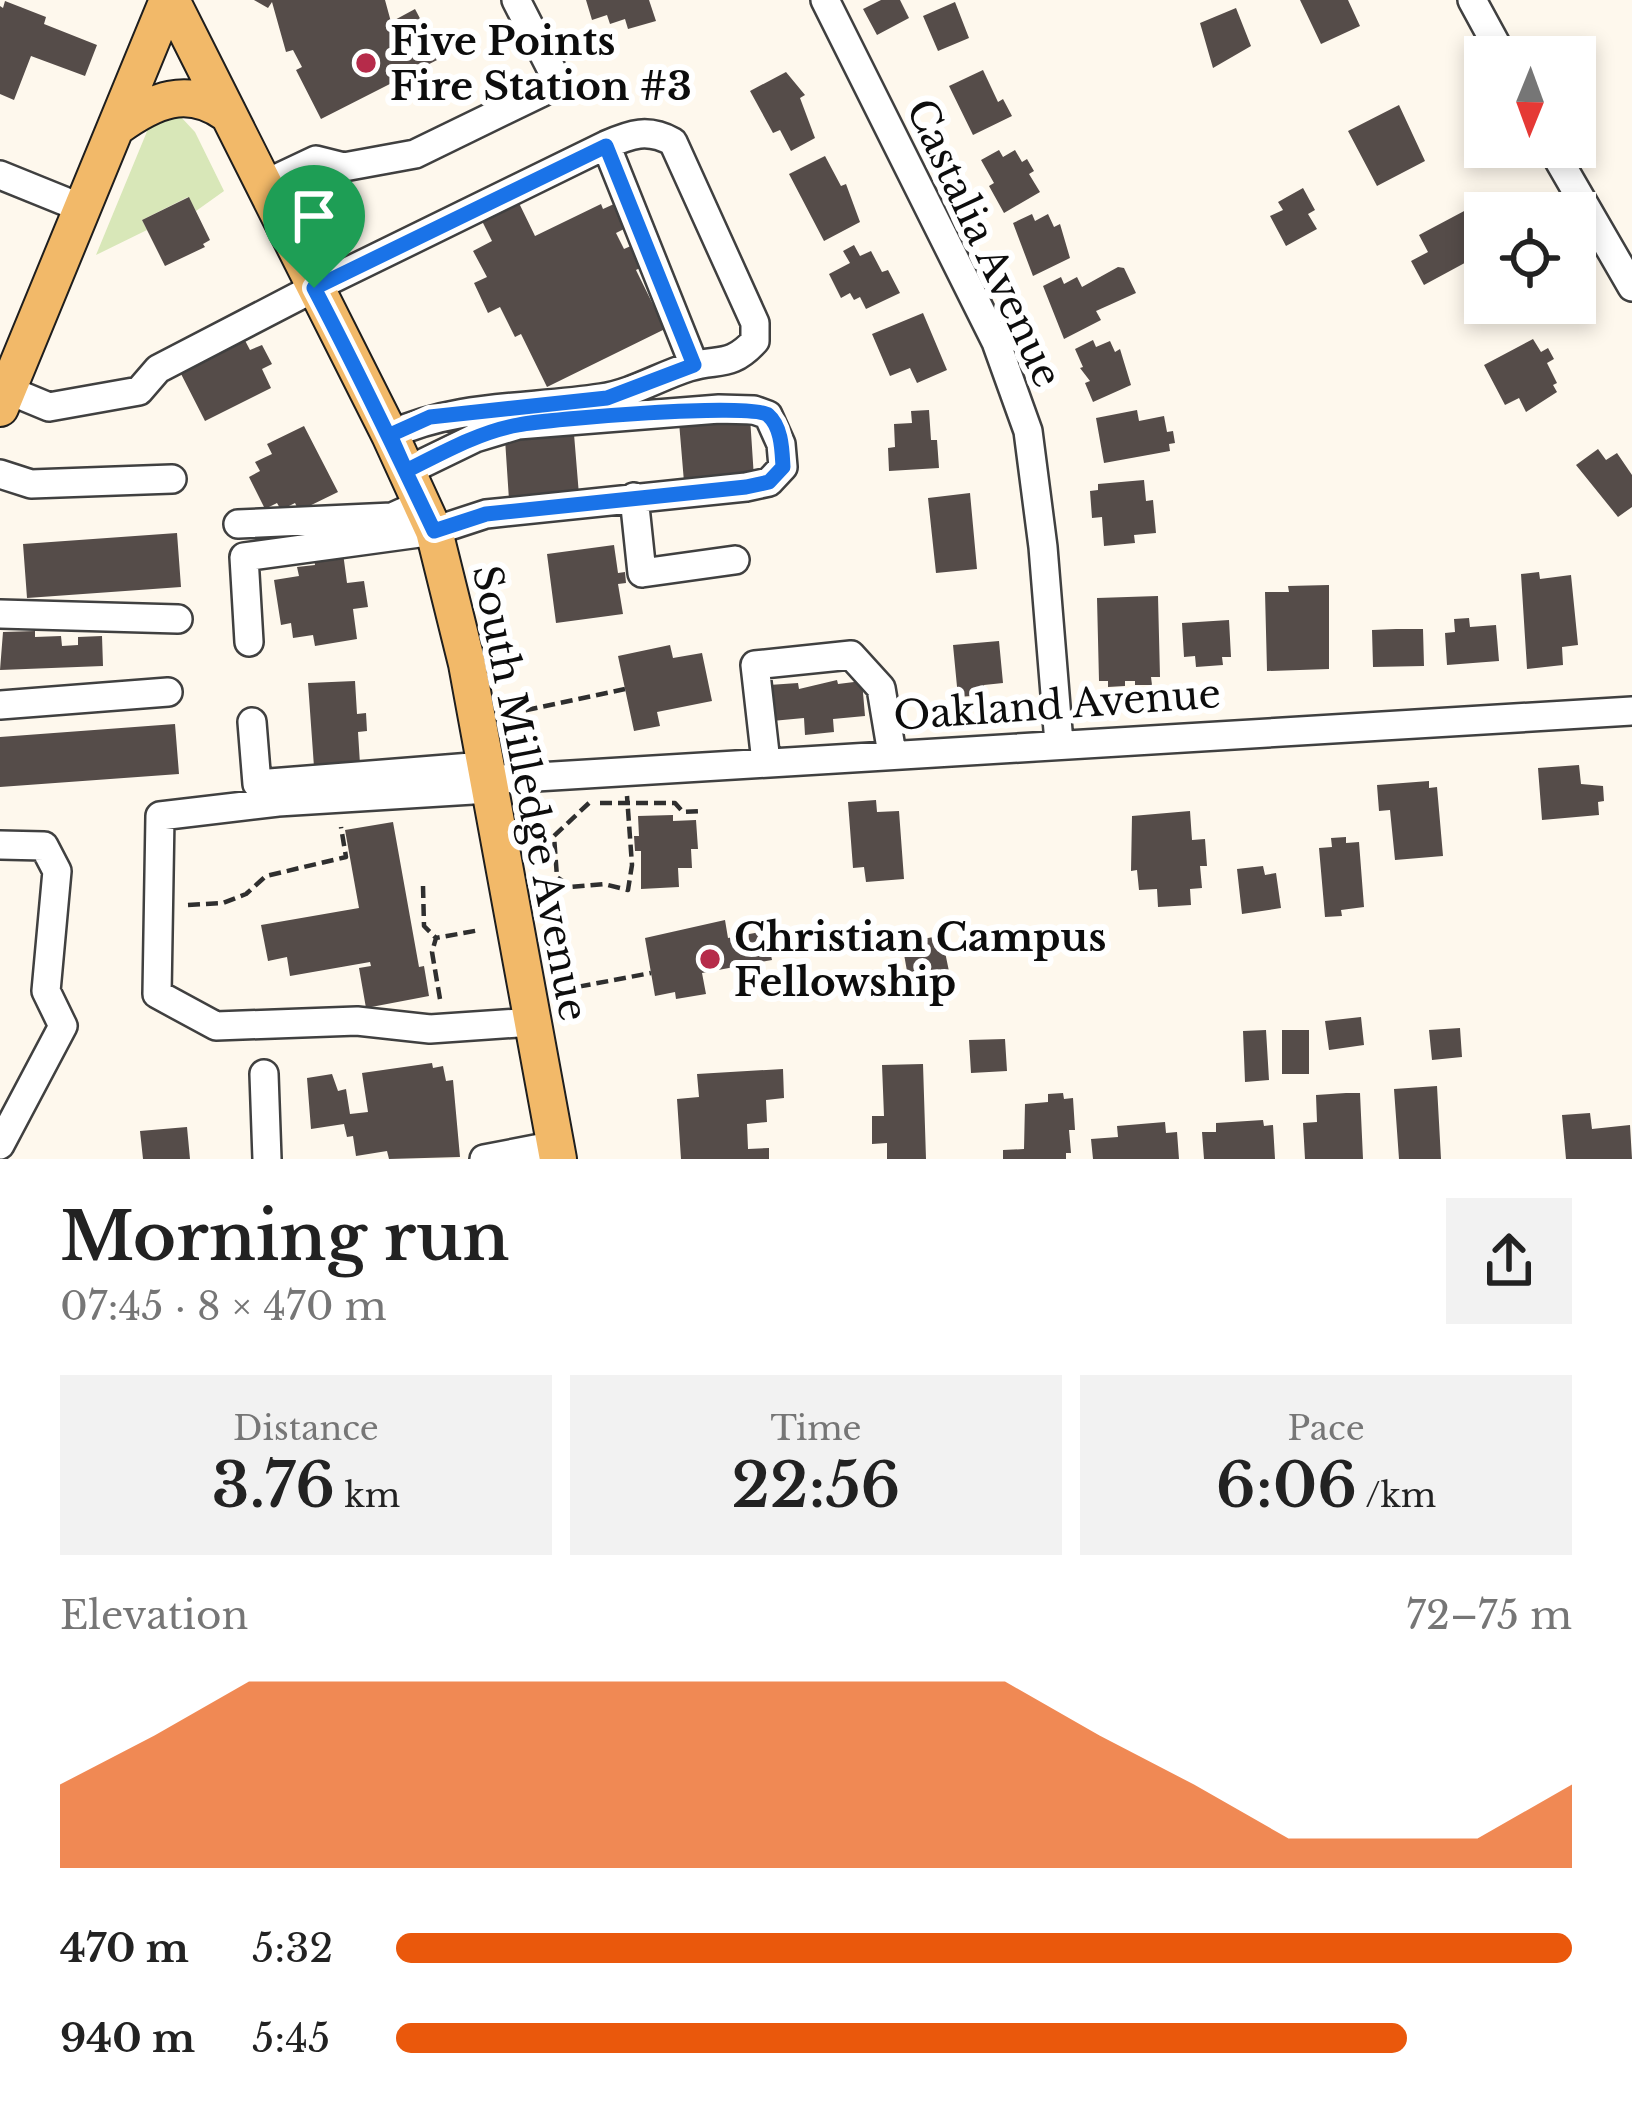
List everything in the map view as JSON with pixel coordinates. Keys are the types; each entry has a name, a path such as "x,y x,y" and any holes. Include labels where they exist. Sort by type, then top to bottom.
{"main road":[{"name":"South Milledge Avenue","path":"170,0 420,502 467,664 557,1152"},
{"path":"6,383 170,0"},
{"path":"118,126 164,98 185,96 211,102 226,112"}],"street":[{"path":"263,185 316,160 344,167 415,154 559,84 516,0"},
{"name":"Castalia Avenue","path":"825,0 996,343 1028,431 1059,743"},
{"path":"1472,0 1492,36"},
{"path":"6,383 49,407 139,391 158,369 633,133 658,134 673,142 755,323 755,340 742,355 720,364 694,365 607,398 430,417 390,435"},
{"path":"606,146 694,365"},
{"path":"1563,168 1632,287"},
{"path":"0,175 84,209"},
{"path":"238,524 392,517 420,502 475,438 518,425 754,410 767,415 776,427 783,467 769,482 746,487 506,514 420,502 244,557 249,642"},
{"path":"0,474 31,484 172,478"},
{"path":"634,497 642,573 735,560"},
{"path":"0,614 178,619"},
{"path":"766,763 754,664 851,655 881,688 892,754"},
{"path":"0,705 168,692"},
{"name":"Oakland Avenue","path":"487,778 1632,711"},
{"path":"252,722 256,784 487,778"},
{"path":"487,778 160,816 157,994 216,1026 357,1022 446,1028 532,1022"},
{"path":"0,844 44,846 57,871 46,991 63,1026 0,1145"},
{"path":"263,1074 267,1159"},
{"path":"484,1159 557,1152"}],"path":[{"path":"502,715 625,688"},
{"path":"625,772 628,805 632,865 628,890 604,884 571,887 557,877 554,836 590,802 628,805 675,803 683,812 702,811"},
{"path":"158,905 223,903 246,894 266,876 346,856 343,837"},
{"path":"423,886 424,926 436,938"},
{"path":"436,938 480,929"},
{"path":"436,938 432,952 446,1028"},
{"path":"556,991 651,973"}],"green space":[{"path":"180,116 195,132 224,191 196,211 188,197 142,220 147,230 96,255 148,129 157,118"}],"building":[{"name":"Five Points Fire Station #3","path":"254,0 385,0 391,22 415,9 441,58 321,119 296,70 302,67 293,50 286,52 272,2 268,8"},
{"path":"586,0 649,0 656,21 628,29 625,19 610,24 607,15 592,20"},
{"path":"881,0 900,0 909,18 877,35 863,9"},
{"path":"1300,0 1348,0 1360,26 1321,44"},
{"path":"5,1 46,17 44,24 97,45 85,76 31,56 14,100 0,94 0,6"},
{"path":"955,2 969,38 938,51 923,16"},
{"path":"1236,8 1251,46 1213,68 1200,23"},
{"path":"983,70 998,102 1003,99 1012,116 973,135 949,86"},
{"path":"786,72 805,95 800,98 815,138 791,151 780,130 773,133 750,91"},
{"path":"1399,105 1425,161 1377,186 1348,131"},
{"path":"999,150 1003,157 1015,150 1022,162 1027,159 1034,171 1029,174 1040,192 1004,213 981,160"},
{"path":"825,156 841,186 846,184 860,222 824,241 789,174"},
{"path":"1303,188 1315,210 1308,214 1317,229 1286,246 1270,216 1283,210 1278,202"},
{"path":"189,197 210,240 165,266 142,220"},
{"path":"518,201 535,236 601,204 603,209 614,204 626,228 616,233 624,249 633,245 644,266 636,270 665,329 547,387 521,334 515,337 500,307 488,313 474,283 487,277 473,251 492,241 481,219"},
{"path":"1464,211 1464,263 1424,285 1411,261 1428,252 1419,235"},
{"path":"1032,214 1035,221 1048,214 1054,227 1060,224 1070,258 1033,276 1013,223"},
{"path":"854,245 860,256 871,251 900,293 866,309 860,297 854,300 850,293 841,298 829,274 850,263 843,251"},
{"path":"1124,268 1136,293 1096,311 1101,320 1064,339 1043,286 1061,277 1064,284 1077,277 1082,287"},
{"path":"923,313 947,370 917,383 910,368 890,376 872,334"},
{"path":"240,331 250,350 262,345 272,364 262,369 271,388 205,421 179,370"},
{"path":"1533,339 1541,352 1548,348 1554,359 1547,363 1557,392 1526,412 1519,398 1505,405 1484,365"},
{"path":"1093,340 1096,347 1110,341 1115,352 1120,349 1131,385 1093,402 1085,383 1090,381 1075,349"},
{"path":"929,410 939,468 889,471 894,424 912,423 911,411"},
{"path":"1137,410 1139,421 1164,416 1175,443 1169,444 1170,451 1104,463 1096,418"},
{"path":"750,417 754,478 684,482 679,422"},
{"path":"304,426 338,492 299,511 295,503 281,510 277,503 265,509 249,477 260,471 255,462 272,454 267,444"},
{"path":"574,434 579,495 509,500 505,439"},
{"path":"1598,449 1606,460 1617,453 1632,475 1632,507 1618,517 1576,465"},
{"path":"1144,480 1146,501 1153,500 1156,533 1134,535 1135,543 1104,546 1102,517 1092,518 1090,491 1098,490 1098,484"},
{"path":"970,493 977,569 936,573 928,498"},
{"path":"177,533 181,587 27,598 23,544"},
{"path":"614,545 618,573 625,572 626,583 618,584 623,614 556,623 547,554"},
{"path":"343,553 347,583 364,581 368,607 353,609 357,639 315,646 313,635 293,638 291,623 281,625 274,580 299,576 297,567 315,565 314,558"},
{"path":"1539,572 1540,579 1571,575 1578,645 1562,647 1563,665 1527,669 1521,574"},
{"path":"1329,585 1329,669 1267,671 1265,592"},
{"path":"1158,596 1160,677 1151,677 1152,685 1125,681 1125,686 1108,687 1108,681 1099,681 1097,598"},
{"path":"1469,618 1470,627 1496,625 1499,661 1447,665 1445,633 1455,632 1454,619"},
{"path":"1229,620 1231,657 1222,657 1223,665 1196,667 1195,656 1184,657 1182,623"},
{"path":"1423,629 1424,666 1373,667 1372,630"},
{"path":"35,631 35,637 61,636 62,646 78,645 78,637 102,636 103,666 0,670 3,632"},
{"path":"999,641 1003,683 984,685 985,695 958,697 953,645"},
{"path":"670,645 673,658 702,653 712,701 657,712 660,726 634,731 618,656"},
{"path":"837,680 838,684 862,681 865,716 833,719 834,732 805,735 804,718 772,721 769,685 798,683 799,689"},
{"path":"355,681 357,714 366,713 367,731 358,732 360,764 314,767 308,683"},
{"path":"175,724 179,774 0,787 0,737"},
{"path":"1579,765 1581,784 1603,786 1599,815 1542,820 1538,768"},
{"path":"1429,781 1429,788 1437,787 1443,856 1395,860 1390,810 1379,811 1377,785"},
{"path":"876,800 877,812 899,811 904,879 866,882 864,867 853,868 848,802"},
{"path":"1190,811 1192,840 1205,839 1207,866 1200,866 1202,888 1190,889 1191,905 1158,907 1157,889 1139,890 1137,870 1131,871 1132,816"},
{"path":"673,815 673,821 696,820 698,849 691,849 692,868 678,868 679,887 641,889 641,851 635,851 634,836 639,836 638,816"},
{"path":"393,822 419,967 424,966 429,996 366,1008 359,968 371,966 370,962 290,976 287,957 268,961 261,925 359,908 345,830"},
{"path":"1346,837 1346,843 1359,842 1364,907 1325,917 1319,848 1332,847 1331,838"},
{"path":"1263,866 1265,875 1276,873 1281,908 1242,914 1237,869"},
{"name":"Christian Campus Fellowship","path":"725,920 728,938 766,931 772,960 702,973 706,994 676,999 675,992 655,996 645,938"},
{"path":"949,934 952,951 945,952 951,981 910,988 902,943"},
{"path":"1361,1017 1364,1045 1329,1050 1325,1021"},
{"path":"1460,1028 1462,1057 1432,1060 1429,1030"},
{"path":"1266,1030 1269,1080 1245,1082 1243,1031"},
{"path":"1282,1030 1309,1030 1309,1074 1282,1074"},
{"path":"1005,1039 1007,1071 971,1073 969,1040"},
{"path":"432,1063 433,1068 443,1066 446,1081 453,1080 460,1157 389,1159 387,1151 356,1156 353,1136 347,1137 344,1124 311,1129 307,1078 332,1074 338,1091 346,1089 350,1114 368,1112 362,1073"},
{"path":"923,1064 926,1159 887,1159 887,1143 872,1144 872,1116 884,1116 882,1065"},
{"path":"783,1069 784,1098 766,1100 767,1122 747,1124 748,1149 769,1148 769,1159 681,1159 677,1099 699,1097 697,1074"},
{"path":"1437,1086 1441,1159 1399,1159 1394,1089"},
{"path":"1063,1093 1064,1099 1073,1098 1075,1130 1069,1130 1071,1153 1066,1153 1066,1159 1003,1159 1003,1150 1024,1149 1025,1104 1048,1102 1048,1094"},
{"path":"1360,1093 1363,1159 1305,1159 1303,1123 1317,1122 1316,1095"},
{"path":"1590,1113 1592,1129 1630,1125 1632,1159 1566,1159 1562,1115"},
{"path":"1263,1120 1264,1126 1273,1125 1275,1159 1204,1159 1202,1132 1216,1132 1216,1123"},
{"path":"1165,1122 1166,1133 1177,1132 1179,1159 1093,1159 1091,1139 1118,1137 1117,1126"},
{"path":"187,1127 190,1159 143,1159 140,1131"}],"place":[{"name":"Five Points Fire Station #3","path":"366,63"},
{"name":"Christian Campus Fellowship","path":"710,959"}],"route":[{"path":"606,146 694,365 607,398 430,417 390,435 406,471 475,438 518,425 719,409 767,415 782,444 783,467 769,482 746,487 486,514 434,531 314,288 606,146"}]}
